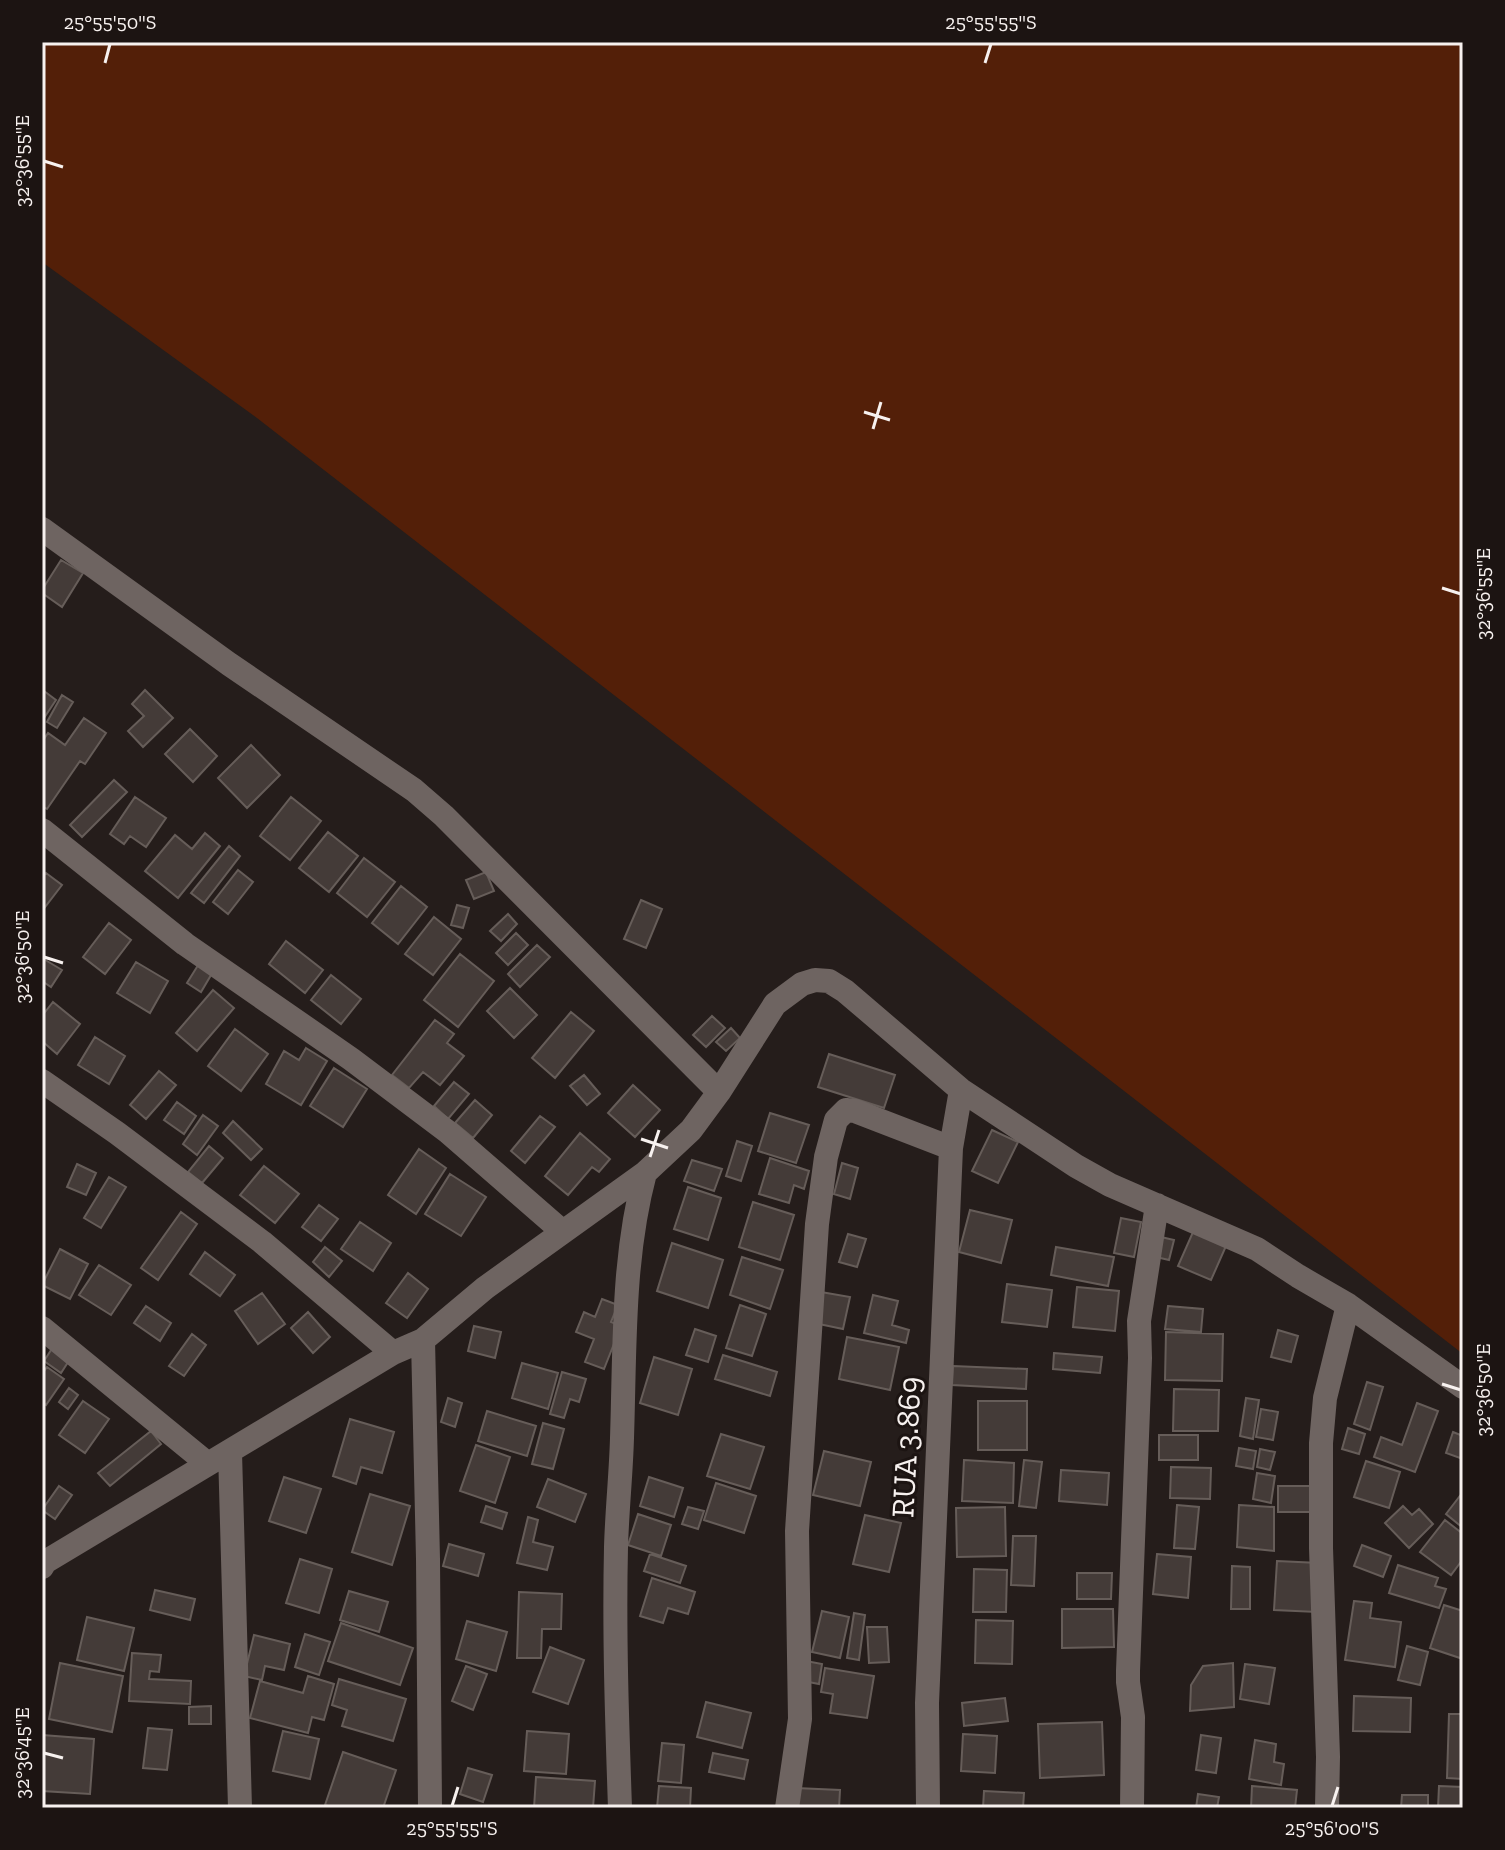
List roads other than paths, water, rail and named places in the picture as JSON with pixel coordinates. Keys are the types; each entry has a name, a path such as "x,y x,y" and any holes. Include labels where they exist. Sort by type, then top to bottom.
{"street":[{"path":"42,529 229,664 414,790 444,816 719,1092"},
{"path":"42,830 185,944 351,1059 448,1132 563,1232"},
{"path":"43,1563 393,1353 423,1340 485,1288 645,1173 691,1130 775,1004 802,984 815,980 829,981 845,991 961,1090 1076,1166 1110,1185 1257,1249 1348,1305 1463,1387"},
{"path":"42,1081 262,1242 393,1353"},
{"name":"RUA 3.869","path":"928,1808 927,1703 951,1148 961,1090"},
{"path":"787,1808 800,1719 797,1531 816,1239 826,1157 836,1120 846,1110 951,1148"},
{"path":"620,1808 616,1546 626,1296 636,1208 645,1173"},
{"path":"1132,1808 1133,1717 1128,1682 1139,1321 1157,1205"},
{"path":"1327,1808 1321,1443 1325,1398 1348,1305"},
{"path":"42,1328 208,1464"},
{"path":"423,1340 430,1808"},
{"path":"230,1452 240,1808"}]}
